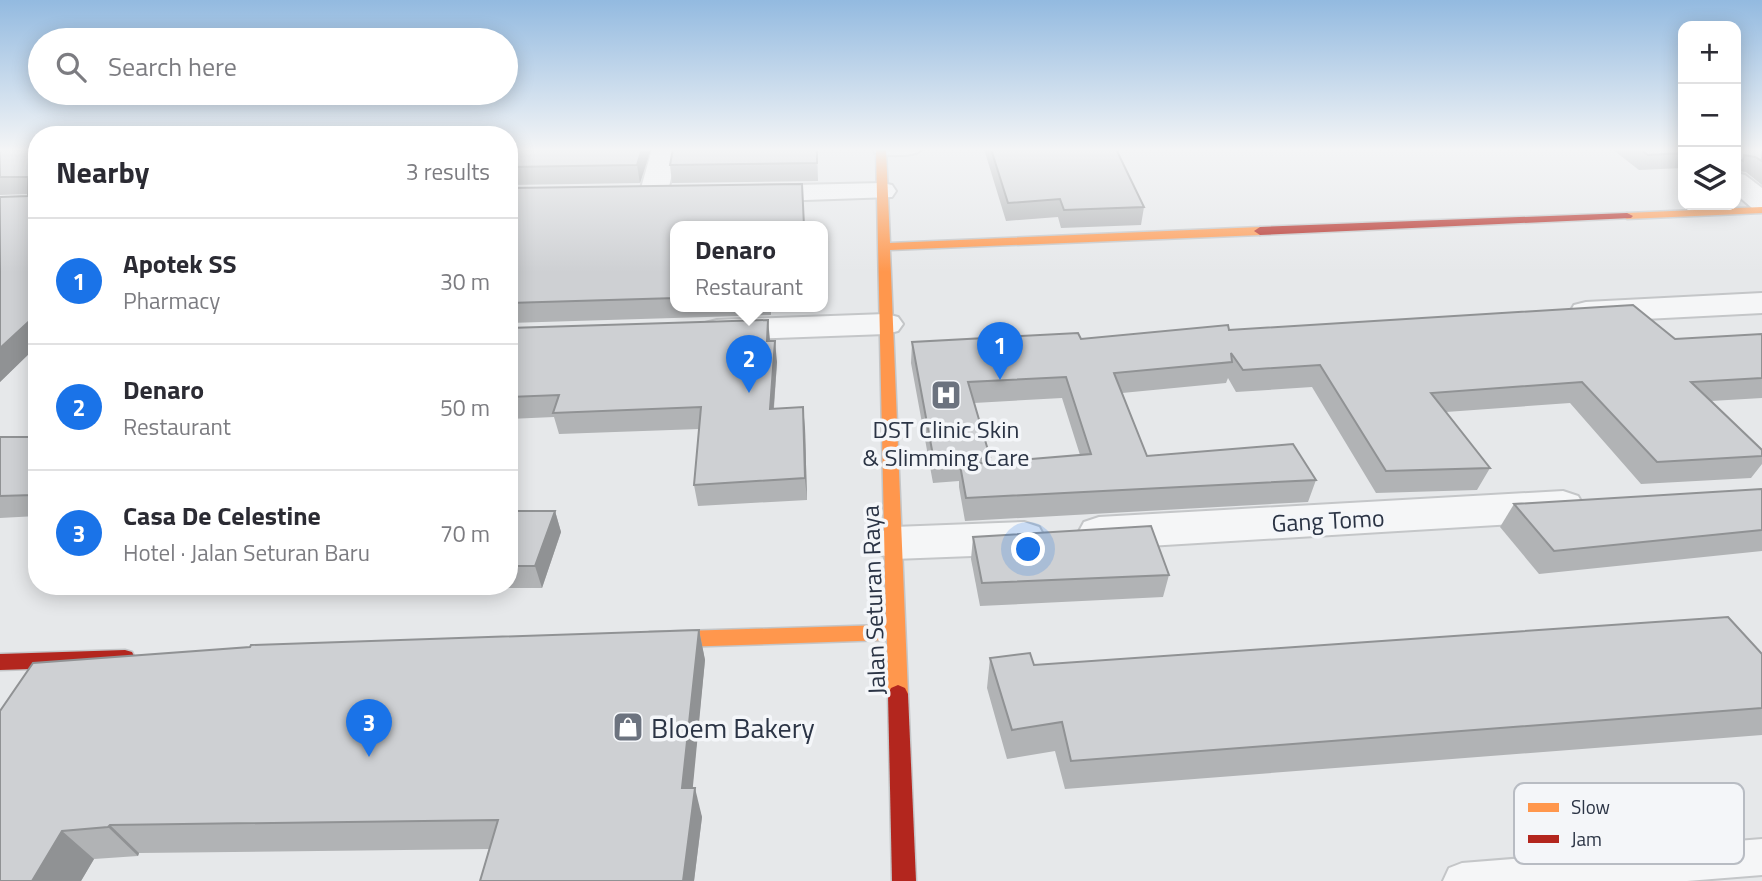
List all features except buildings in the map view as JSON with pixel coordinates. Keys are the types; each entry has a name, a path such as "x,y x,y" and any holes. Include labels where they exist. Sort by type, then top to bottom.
{"street":[{"path":"654,195 655,190"},
{"path":"1747,190 1762,202"},
{"path":"721,194 882,191"},
{"name":"Jalan Seturan Raya","path":"882,191 884,247 895,341 894,543 904,881"},
{"path":"884,247 1762,210"},
{"path":"1554,314 1762,303"},
{"path":"689,331 895,341"},
{"name":"Gang Tomo","path":"894,543 1062,536 1595,504"},
{"path":"628,641 896,632"},
{"path":"0,662 140,657"}],"lane":[{"path":"1744,858 1762,857"},
{"path":"1462,881 1674,864"}],"traffic: slow":[{"path":"882,190 898,694"},
{"path":"1627,216 1762,210"},
{"path":"884,247 1260,231"},
{"path":"650,640 896,632"}],"traffic: jam":[{"path":"1260,231 1627,216"},
{"path":"0,662 125,658"},
{"path":"898,694 904,881"}],"place":[{"name":"Apotek SS","path":"1000,380"},
{"name":"Denaro","path":"749,393"},
{"name":"DST Clinic Skin & Slimming Care","path":"946,395"},
{"name":"Bloem Bakery","path":"628,727"},
{"name":"Casa De Celestine","path":"369,757"}]}
